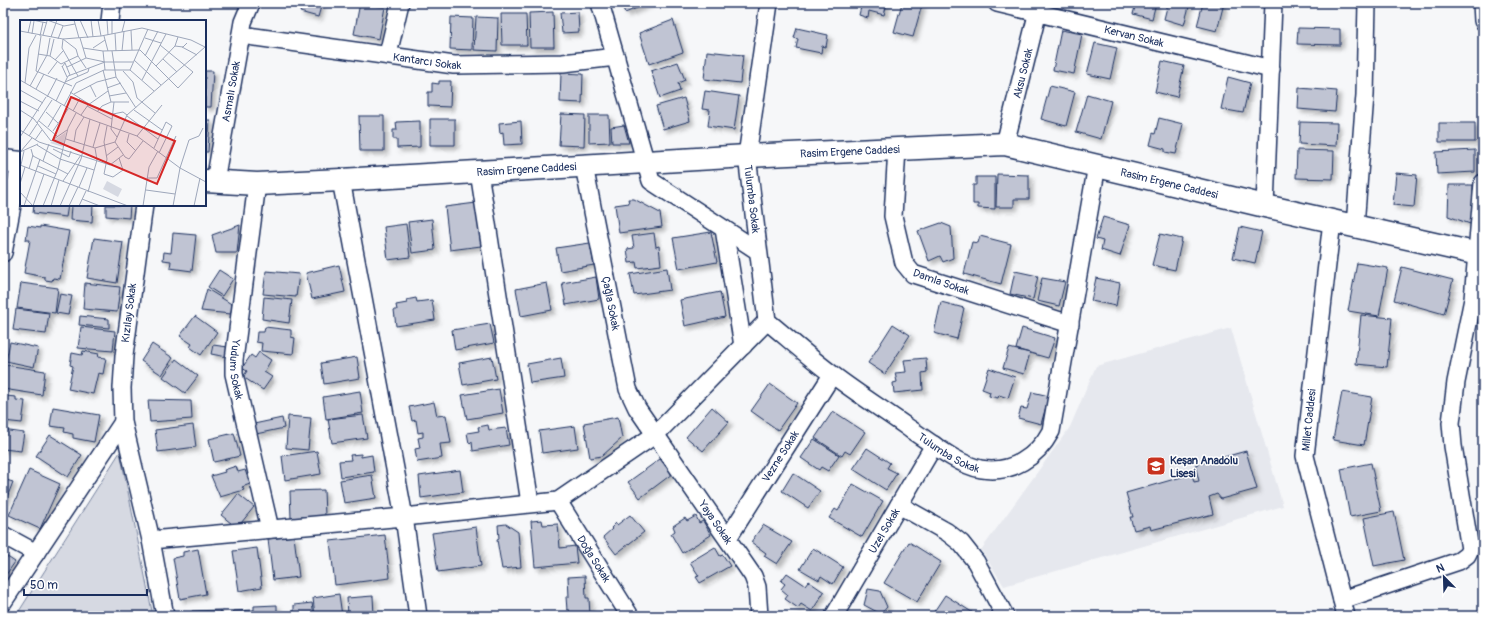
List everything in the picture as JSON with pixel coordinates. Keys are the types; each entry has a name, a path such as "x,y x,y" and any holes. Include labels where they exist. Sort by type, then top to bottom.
{"main road":[{"name":"Rasim Ergene Caddesi","path":"210,181 257,184 747,156 1005,144 1265,206 1480,254"}],"street":[{"path":"110,20 112,3"},
{"name":"Asmalı Sokak","path":"210,181 243,22 251,3"},
{"path":"388,54 400,3"},
{"path":"600,3 651,181 758,251"},
{"name":"Tulumba Sokak","path":"769,3 747,156 767,321 832,375 934,445 970,466 996,470 1010,467 1022,462 1034,454 1044,443 1053,424 1097,165"},
{"name":"Kervan Sokak","path":"997,3 1039,8 1271,69"},
{"path":"1265,206 1273,3"},
{"path":"1356,226 1365,95 1367,3"},
{"path":"1482,3 1483,21"},
{"name":"Aksu Sokak","path":"1005,144 1039,8"},
{"name":"Kantarcı Sokak","path":"241,35 388,54 423,61 476,66 563,63 616,57"},
{"name":"Damla Sokak","path":"897,148 893,216 904,263 908,270 913,274 1070,324"},
{"path":"3,253 15,162"},
{"name":"Çağla Sokak","path":"584,166 628,389 637,408 656,434"},
{"path":"479,172 530,503"},
{"path":"341,180 404,517 418,616"},
{"path":"1344,608 1459,561 1467,555 1470,548 1452,446 1451,423 1456,382 1474,299 1480,254 1483,183"},
{"name":"Yudum Sokak","path":"257,184 234,360 234,374 270,529"},
{"name":"Kızılay Sokak","path":"144,206 124,356 122,388 123,422 151,540 164,616"},
{"name":"Millet Caddesi","path":"1332,221 1305,456 1344,608"},
{"path":"724,229 742,346"},
{"path":"151,540 404,517 558,501 656,434 767,321"},
{"name":"Vezne Sokak","path":"728,538 832,375"},
{"path":"3,602 123,422"},
{"name":"Yaya Sokak","path":"656,434 753,576 757,587 759,616"},
{"name":"Uzel Sokak","path":"834,616 934,445"},
{"name":"Doğa Sokak","path":"558,501 630,616"},
{"path":"899,504 947,532 961,543 976,562 1004,616"},
{"path":"3,535 36,554"}],"shaded area":[{"name":"Keşan Anadolu Lisesi","path":"1231,328 1283,506 1004,586 981,550 1070,427 1096,366"},
{"path":"120,452 153,616 16,616"}],"building":[{"path":"303,3 322,3 318,17 300,12"},
{"path":"360,3 385,7 379,39 354,34"},
{"path":"621,3 649,3 625,13"},
{"path":"862,3 887,3 884,15 869,11 868,18 859,15"},
{"path":"902,3 922,5 913,37 894,32"},
{"path":"1133,3 1156,3 1152,19 1133,14 1135,7 1132,6"},
{"path":"1168,3 1190,3 1184,25 1164,19"},
{"path":"1203,3 1224,3 1217,31 1197,26"},
{"path":"553,12 554,47 530,47 529,13"},
{"path":"578,12 579,32 562,33 560,13"},
{"path":"501,14 526,14 527,45 502,45"},
{"path":"451,17 473,18 472,50 450,49"},
{"path":"476,17 498,18 497,51 474,50"},
{"path":"673,20 683,52 649,64 639,33"},
{"path":"797,28 828,35 826,47 822,46 821,53 796,48 798,39 794,38"},
{"path":"1298,28 1340,29 1340,45 1297,44"},
{"path":"1061,30 1082,34 1074,74 1053,70"},
{"path":"1095,43 1117,48 1110,79 1087,74"},
{"path":"707,51 743,55 740,83 704,79"},
{"path":"1162,61 1184,66 1177,97 1155,92"},
{"path":"678,62 685,80 678,83 680,91 660,98 651,71"},
{"path":"206,71 213,71 211,107 206,107"},
{"path":"561,73 583,74 582,103 560,102"},
{"path":"1228,77 1250,83 1243,113 1221,109"},
{"path":"439,81 451,81 450,107 428,106 428,92 432,92 432,83 439,84"},
{"path":"1050,86 1075,92 1066,126 1041,119"},
{"path":"1299,88 1337,91 1335,112 1298,109"},
{"path":"705,91 739,96 734,130 708,126 710,110 702,109"},
{"path":"1087,94 1111,101 1101,139 1076,132"},
{"path":"684,98 690,121 663,129 656,106"},
{"path":"561,114 585,115 584,146 559,145"},
{"path":"589,115 609,115 610,142 589,143"},
{"path":"359,116 384,116 384,151 360,151"},
{"path":"1159,118 1183,124 1176,154 1165,152 1165,149 1150,145 1153,133 1155,134"},
{"path":"430,119 455,119 455,145 430,145"},
{"path":"206,120 210,120 208,152 206,152"},
{"path":"420,121 420,147 397,148 397,139 393,139 393,130 397,130 396,122"},
{"path":"521,121 522,144 504,145 503,132 500,133 499,123"},
{"path":"1300,122 1337,123 1336,146 1299,144"},
{"path":"1439,123 1475,123 1475,142 1439,142"},
{"path":"624,125 629,143 612,143 611,127"},
{"path":"1297,150 1334,151 1333,179 1296,178"},
{"path":"1475,150 1475,172 1437,174 1436,152"},
{"path":"1396,173 1417,175 1414,207 1393,205"},
{"path":"997,174 1029,175 1029,199 1014,199 1014,207 996,207"},
{"path":"976,177 995,177 995,209 978,208 978,204 973,204 973,185 976,185"},
{"path":"1449,185 1473,185 1473,225 1448,216"},
{"path":"628,199 634,199 660,213 662,227 619,233 615,205 629,203"},
{"path":"476,203 481,246 450,250 445,207"},
{"path":"34,206 68,206 66,217 33,213"},
{"path":"71,206 93,206 92,222 70,220"},
{"path":"106,206 130,206 129,218 106,216"},
{"path":"1103,217 1130,225 1120,256 1101,250 1103,241 1096,239"},
{"path":"432,219 435,250 412,253 408,222"},
{"path":"941,223 951,227 953,258 943,262 940,256 929,261 918,231"},
{"path":"406,224 410,257 388,260 384,227"},
{"path":"240,225 237,253 216,253 212,235"},
{"path":"28,226 40,228 40,226 69,231 60,279 53,278 52,281 45,280 45,277 24,273 30,240 26,240"},
{"path":"1240,227 1262,232 1255,263 1233,258"},
{"path":"711,232 717,262 679,269 673,238"},
{"path":"173,233 196,235 192,271 170,268 171,261 163,260 164,252 171,253"},
{"path":"654,233 656,247 659,246 661,265 637,268 636,262 629,263 627,249 634,248 632,236"},
{"path":"1160,234 1182,239 1175,270 1152,265"},
{"path":"980,236 1011,244 1001,284 964,274 972,242 978,243"},
{"path":"94,238 123,242 117,283 87,278"},
{"path":"590,243 594,265 560,271 556,248"},
{"path":"1357,263 1388,268 1379,316 1348,311"},
{"path":"339,265 345,292 312,299 306,273"},
{"path":"1402,267 1453,280 1444,314 1394,300"},
{"path":"667,268 670,290 634,295 630,274"},
{"path":"219,270 233,279 222,296 208,287"},
{"path":"266,271 299,274 296,297 263,294"},
{"path":"1015,271 1038,276 1033,299 1010,294"},
{"path":"596,277 599,299 566,305 562,283"},
{"path":"1042,278 1065,282 1059,306 1037,301"},
{"path":"1096,278 1120,283 1116,306 1091,301"},
{"path":"21,283 58,288 55,313 17,308"},
{"path":"85,283 120,287 117,312 83,309"},
{"path":"547,283 552,310 521,316 516,289"},
{"path":"207,289 233,305 231,314 201,311"},
{"path":"720,292 725,317 685,326 680,300"},
{"path":"60,294 72,296 68,315 56,313"},
{"path":"264,297 292,300 289,323 262,319"},
{"path":"416,298 417,302 432,300 435,320 396,326 394,310 397,310 396,305 407,303 406,300"},
{"path":"941,302 964,308 957,339 934,333"},
{"path":"16,309 49,313 46,334 13,330"},
{"path":"1361,315 1392,318 1387,367 1356,364"},
{"path":"80,316 109,319 109,328 79,325"},
{"path":"195,316 217,332 201,355 190,347 192,344 180,336"},
{"path":"490,324 494,343 455,350 452,330"},
{"path":"893,324 910,335 885,374 868,363"},
{"path":"81,327 115,331 113,351 78,348"},
{"path":"265,327 291,330 291,337 295,338 293,354 261,351 262,343 256,342 257,332 264,332"},
{"path":"1022,328 1055,338 1048,358 1016,349"},
{"path":"10,342 38,348 34,367 6,361"},
{"path":"152,344 173,358 162,375 141,361"},
{"path":"213,345 228,347 227,357 211,354"},
{"path":"1009,348 1030,353 1024,374 1003,368"},
{"path":"83,351 99,354 98,357 106,358 103,374 98,373 93,394 68,389 73,366 70,365 72,353 82,355"},
{"path":"259,352 271,360 264,372 272,377 263,390 243,377 247,371 242,368 251,355 255,358"},
{"path":"357,357 360,378 324,384 321,363"},
{"path":"492,357 496,379 463,385 459,363"},
{"path":"561,358 564,378 530,383 527,364"},
{"path":"926,358 927,372 922,373 923,390 894,393 893,383 897,382 895,373 906,372 904,360"},
{"path":"176,359 198,376 185,393 163,377"},
{"path":"6,365 45,371 42,395 3,389"},
{"path":"989,368 1015,377 1008,398 999,395 998,398 989,396 990,392 982,389"},
{"path":"770,384 797,403 778,430 751,411"},
{"path":"499,389 503,413 467,419 462,395"},
{"path":"360,391 363,413 326,419 323,397"},
{"path":"1032,392 1049,396 1041,424 1018,418 1021,408 1027,409"},
{"path":"1342,392 1372,397 1364,445 1333,440"},
{"path":"6,396 16,397 16,400 25,401 22,423 3,421 3,398"},
{"path":"148,400 191,401 192,419 150,422"},
{"path":"434,402 437,416 446,415 451,443 440,444 442,458 417,462 415,449 420,448 418,438 423,437 423,432 418,433 416,420 412,421 409,407"},
{"path":"53,407 99,415 94,442 73,438 73,434 64,432 65,428 50,426"},
{"path":"712,407 729,422 703,451 686,437"},
{"path":"833,411 865,432 850,454 845,451 842,456 815,438"},
{"path":"363,415 367,438 332,443 328,419"},
{"path":"288,416 311,418 308,450 286,448"},
{"path":"618,417 622,438 602,456 590,458 584,423"},
{"path":"282,418 284,428 256,434 254,424"},
{"path":"193,425 196,447 158,452 155,430"},
{"path":"488,425 489,430 506,428 509,445 473,451 472,442 469,443 467,433 479,431 478,427"},
{"path":"575,426 578,448 542,453 539,431"},
{"path":"3,430 24,433 21,451 3,449"},
{"path":"234,433 240,456 214,462 209,439"},
{"path":"50,435 82,455 68,477 36,456"},
{"path":"814,439 839,455 828,471 821,467 819,470 801,458"},
{"path":"867,448 890,463 887,468 897,473 886,490 853,469"},
{"path":"317,451 321,474 285,480 282,456"},
{"path":"1246,451 1257,489 1221,499 1217,494 1209,497 1213,514 1151,530 1150,526 1134,530 1130,517 1133,517 1126,493 1192,474 1194,482 1199,481 1195,465"},
{"path":"361,454 361,457 372,455 374,472 341,477 339,461 351,460 350,455"},
{"path":"660,459 672,474 640,498 628,482"},
{"path":"1371,463 1381,511 1350,517 1341,469"},
{"path":"236,466 238,472 245,470 250,484 242,487 244,490 220,497 211,476 225,472 224,470"},
{"path":"29,470 60,484 40,529 9,515"},
{"path":"460,470 463,492 421,498 419,476"},
{"path":"793,473 820,491 808,508 782,491"},
{"path":"372,475 376,498 344,503 340,480"},
{"path":"3,479 13,482 4,505 3,505"},
{"path":"853,484 883,501 862,537 829,518 835,509 838,511"},
{"path":"324,490 325,516 291,518 290,491"},
{"path":"238,494 254,507 237,528 221,515"},
{"path":"1394,512 1404,560 1374,566 1364,518"},
{"path":"630,515 644,532 616,554 603,537 616,523 617,525"},
{"path":"696,516 699,523 703,521 711,535 682,553 671,534 675,531 673,526 685,518 687,521"},
{"path":"542,520 543,525 558,524 560,548 575,546 577,563 535,567 531,521"},
{"path":"506,524 518,532 521,567 502,569 497,540 499,539 498,525"},
{"path":"763,525 792,542 777,564 764,556 766,553 751,542"},
{"path":"476,527 481,566 438,572 432,533"},
{"path":"385,535 390,578 335,585 330,541"},
{"path":"294,536 299,577 273,580 268,539"},
{"path":"909,542 941,562 917,602 884,583"},
{"path":"715,547 720,556 723,555 730,566 700,583 696,577 699,576 690,562"},
{"path":"257,548 262,587 239,591 233,551"},
{"path":"813,548 843,567 833,584 821,576 819,580 800,569"},
{"path":"198,549 206,594 180,599 173,558 183,556 183,552"},
{"path":"3,554 15,562 3,579"},
{"path":"787,573 805,585 808,581 824,592 812,611 801,604 798,608 785,599 788,595 781,589 785,584 781,581"},
{"path":"585,576 586,598 589,598 590,616 570,616 569,609 567,610 566,597 569,597 568,577"},
{"path":"868,589 880,591 887,607 881,614 864,605"},
{"path":"339,594 342,616 315,616 313,598"},
{"path":"945,595 978,616 931,616"},
{"path":"373,596 374,616 348,616 347,598"},
{"path":"312,603 314,616 290,616 290,612 294,612 294,605"},
{"path":"277,605 277,616 233,616 233,611 254,610 254,606"},
{"path":"221,610 221,616 190,616 192,611"}],"place":[{"name":"Keşan Anadolu Lisesi","path":"1156,466"}]}
